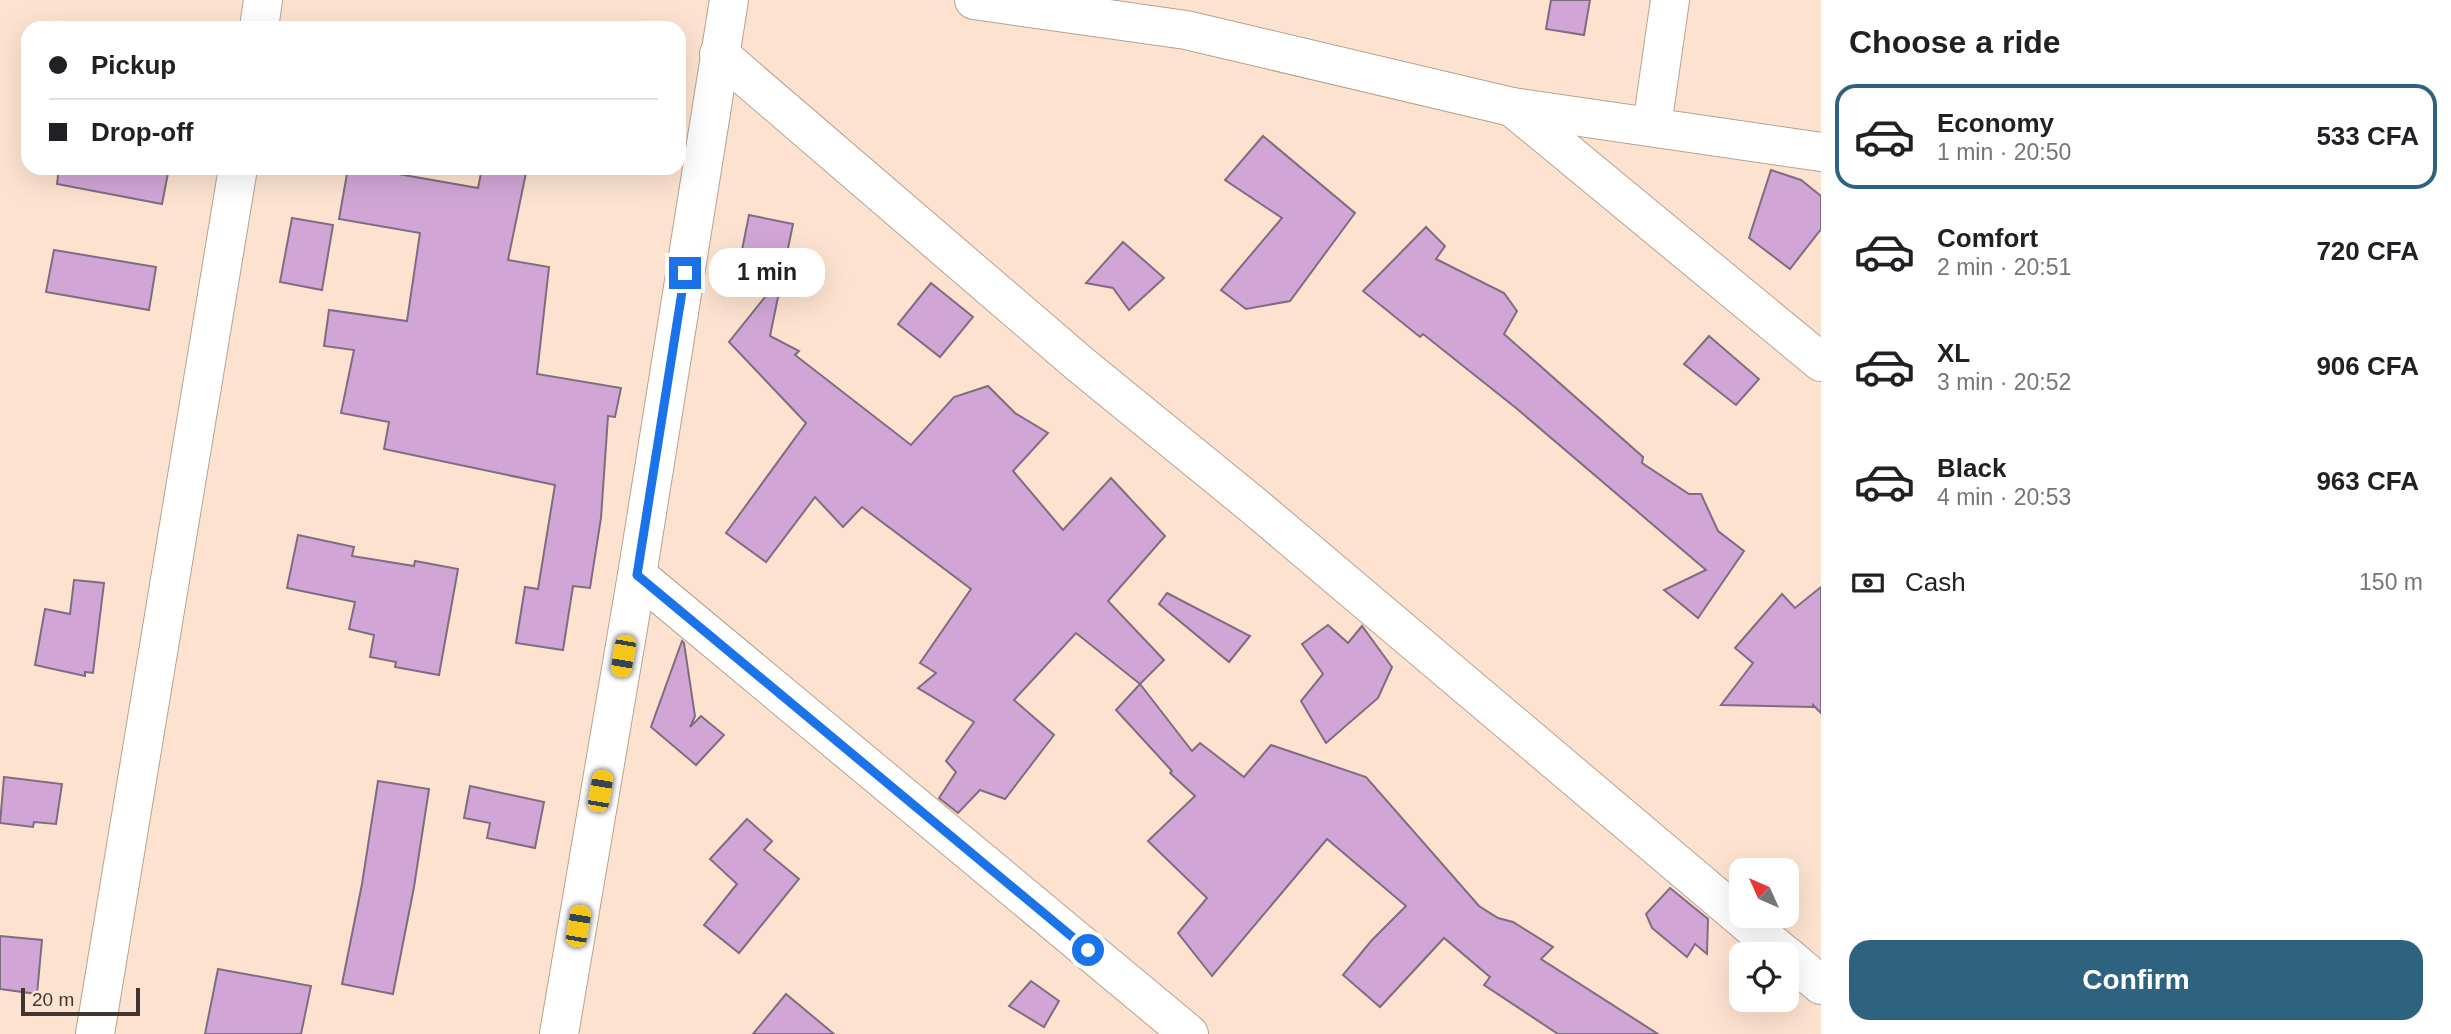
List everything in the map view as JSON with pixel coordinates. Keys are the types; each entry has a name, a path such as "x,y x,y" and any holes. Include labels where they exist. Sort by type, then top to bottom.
{"street":[{"path":"260,21 263,0"},
{"path":"559,1034 637,575 729,0"},
{"path":"974,0 1188,15 1512,107 1821,152"},
{"path":"1652,126 1670,0"},
{"path":"719,54 1081,365 1254,506 1771,942"},
{"path":"1512,107 1821,362"},
{"path":"95,1034 237,175"},
{"path":"637,575 1189,1034"},
{"path":"1799,966 1821,985"}],"building":[{"path":"1551,0 1590,0 1584,35 1546,29"},
{"path":"1263,136 1355,213 1290,301 1246,309 1221,290 1282,218 1225,180"},
{"path":"1771,170 1801,180 1821,196 1821,229 1790,269 1749,238"},
{"path":"58,175 168,175 162,204 57,184"},
{"path":"347,175 404,175 478,188 481,175 526,175 508,260 549,267 537,374 621,388 615,417 608,416 601,518 590,588 573,586 563,650 516,643 525,587 538,589 555,485 384,449 389,422 341,413 354,350 324,346 329,310 407,321 420,233 339,219"},
{"path":"749,215 793,224 770,336 799,351 795,355 911,445 954,397 988,386 1015,413 1048,433 1013,471 1063,530 1111,478 1165,536 1108,601 1164,660 1140,684 1076,633 1014,700 1054,735 1005,799 980,790 958,813 939,798 956,772 946,761 974,722 918,688 936,673 920,663 971,589 862,507 843,527 815,497 766,562 726,533 806,423 729,342 769,292 735,285"},
{"path":"292,218 333,225 322,290 280,282"},
{"path":"1426,227 1445,246 1436,259 1504,293 1517,311 1504,334 1643,457 1642,463 1689,494 1701,494 1718,531 1744,551 1698,618 1664,590 1706,570 1516,408 1423,334 1420,337 1363,291"},
{"path":"1123,242 1164,278 1129,310 1113,288 1086,283"},
{"path":"54,250 156,267 149,310 46,292"},
{"path":"931,283 973,317 940,357 898,324"},
{"path":"1709,336 1759,379 1736,405 1684,364"},
{"path":"298,535 354,547 352,556 414,566 415,561 458,569 439,675 395,667 396,662 370,657 374,635 349,629 355,602 287,588"},
{"path":"74,580 104,583 93,673 85,672 85,676 35,665 45,609 70,614"},
{"path":"1821,587 1821,713 1813,705 1721,705 1753,663 1735,648 1782,594 1795,608"},
{"path":"1167,593 1250,636 1229,662 1159,604"},
{"path":"1328,625 1348,643 1362,626 1392,667 1378,698 1326,743 1301,701 1323,674 1302,644"},
{"path":"682,641 695,716 690,727 701,716 724,735 696,765 651,727"},
{"path":"1140,684 1192,751 1200,743 1244,777 1271,745 1366,777 1479,906 1498,918 1513,922 1553,947 1541,959 1658,1034 1558,1034 1484,985 1490,977 1444,938 1380,1007 1343,975 1372,940 1406,906 1327,839 1212,976 1178,933 1207,898 1148,841 1195,796 1170,773 1172,771 1116,710"},
{"path":"4,777 62,784 56,824 34,822 33,827 0,823"},
{"path":"378,781 429,789 414,887 393,994 342,984 362,884"},
{"path":"470,786 544,802 535,848 487,838 490,823 464,818"},
{"path":"747,819 772,841 764,850 799,879 739,953 704,925 737,884 710,859"},
{"path":"1670,888 1708,919 1707,954 1695,944 1687,957 1652,928 1646,914"},
{"path":"0,936 42,940 37,994 0,989"},
{"path":"218,969 311,986 301,1034 205,1034"},
{"path":"1031,981 1059,1001 1044,1027 1009,1006"},
{"path":"786,994 834,1034 753,1034"}],"route":[{"path":"685,273 637,575 1088,950"}]}
